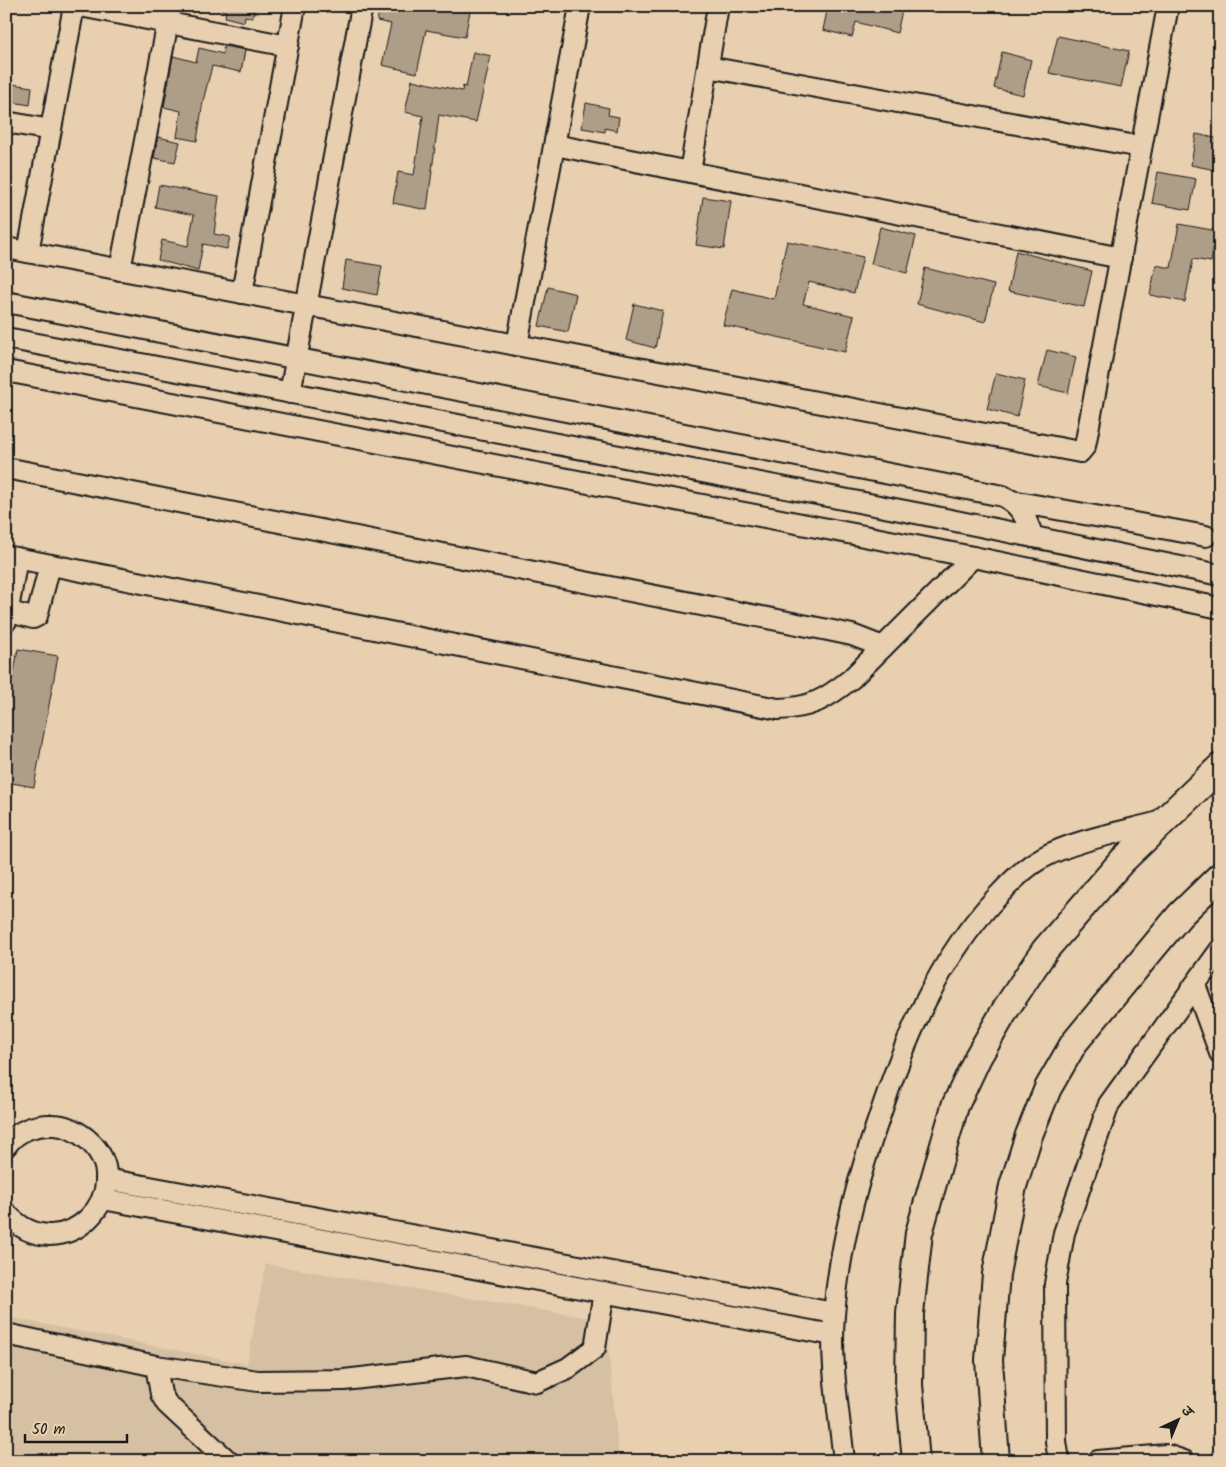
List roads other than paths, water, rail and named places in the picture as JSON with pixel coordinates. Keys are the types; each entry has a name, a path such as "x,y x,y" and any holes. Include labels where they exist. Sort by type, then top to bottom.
{"main road":[{"path":"916,1461 909,1385 910,1313 919,1234 955,1106 978,1057 1007,1007 1045,950 1122,861 1220,767"},
{"path":"996,1461 989,1360 996,1274 1012,1186 1029,1135 1048,1088 1074,1043 1180,915 1218,886"}],"street":[{"path":"28,252 74,6"},
{"path":"80,6 169,15 288,46"},
{"path":"242,293 295,6"},
{"path":"290,393 362,6"},
{"path":"517,345 580,6"},
{"path":"690,172 718,6"},
{"path":"6,248 1080,452 1085,446 1168,6"},
{"path":"120,270 169,15"},
{"path":"708,67 1142,147"},
{"path":"6,122 51,130"},
{"path":"555,145 1121,258"},
{"path":"6,302 1003,496 1012,500 1206,536"},
{"path":"6,338 1220,575"},
{"path":"6,371 973,557 1220,608"},
{"path":"6,468 828,630 852,635 883,647"},
{"path":"1012,500 1024,514 1033,537"},
{"path":"50,565 37,616 33,618 7,615 12,557 778,709 812,705 831,695 851,679 973,557"},
{"path":"844,1461 833,1335 834,1313 851,1215 864,1162 890,1082 919,1012 969,930 1014,879 1042,858 1073,846 1165,820"},
{"path":"1059,1461 1056,1441 1055,1284 1064,1233 1109,1104 1220,950"},
{"path":"1195,985 1220,1053"},
{"path":"6,1146 25,1130 42,1124 61,1125 79,1132 93,1144 102,1160 106,1179 103,1199 94,1214 81,1226 65,1234 47,1235 30,1232 6,1213"},
{"path":"106,1179 834,1313"},
{"path":"103,1199 833,1335"},
{"path":"6,1334 156,1366 258,1381 328,1381 466,1366 537,1382 568,1368 595,1348 604,1292"},
{"path":"156,1366 161,1394 167,1404 228,1461"},
{"path":"1098,1461 1166,1455 1184,1461"}]}
